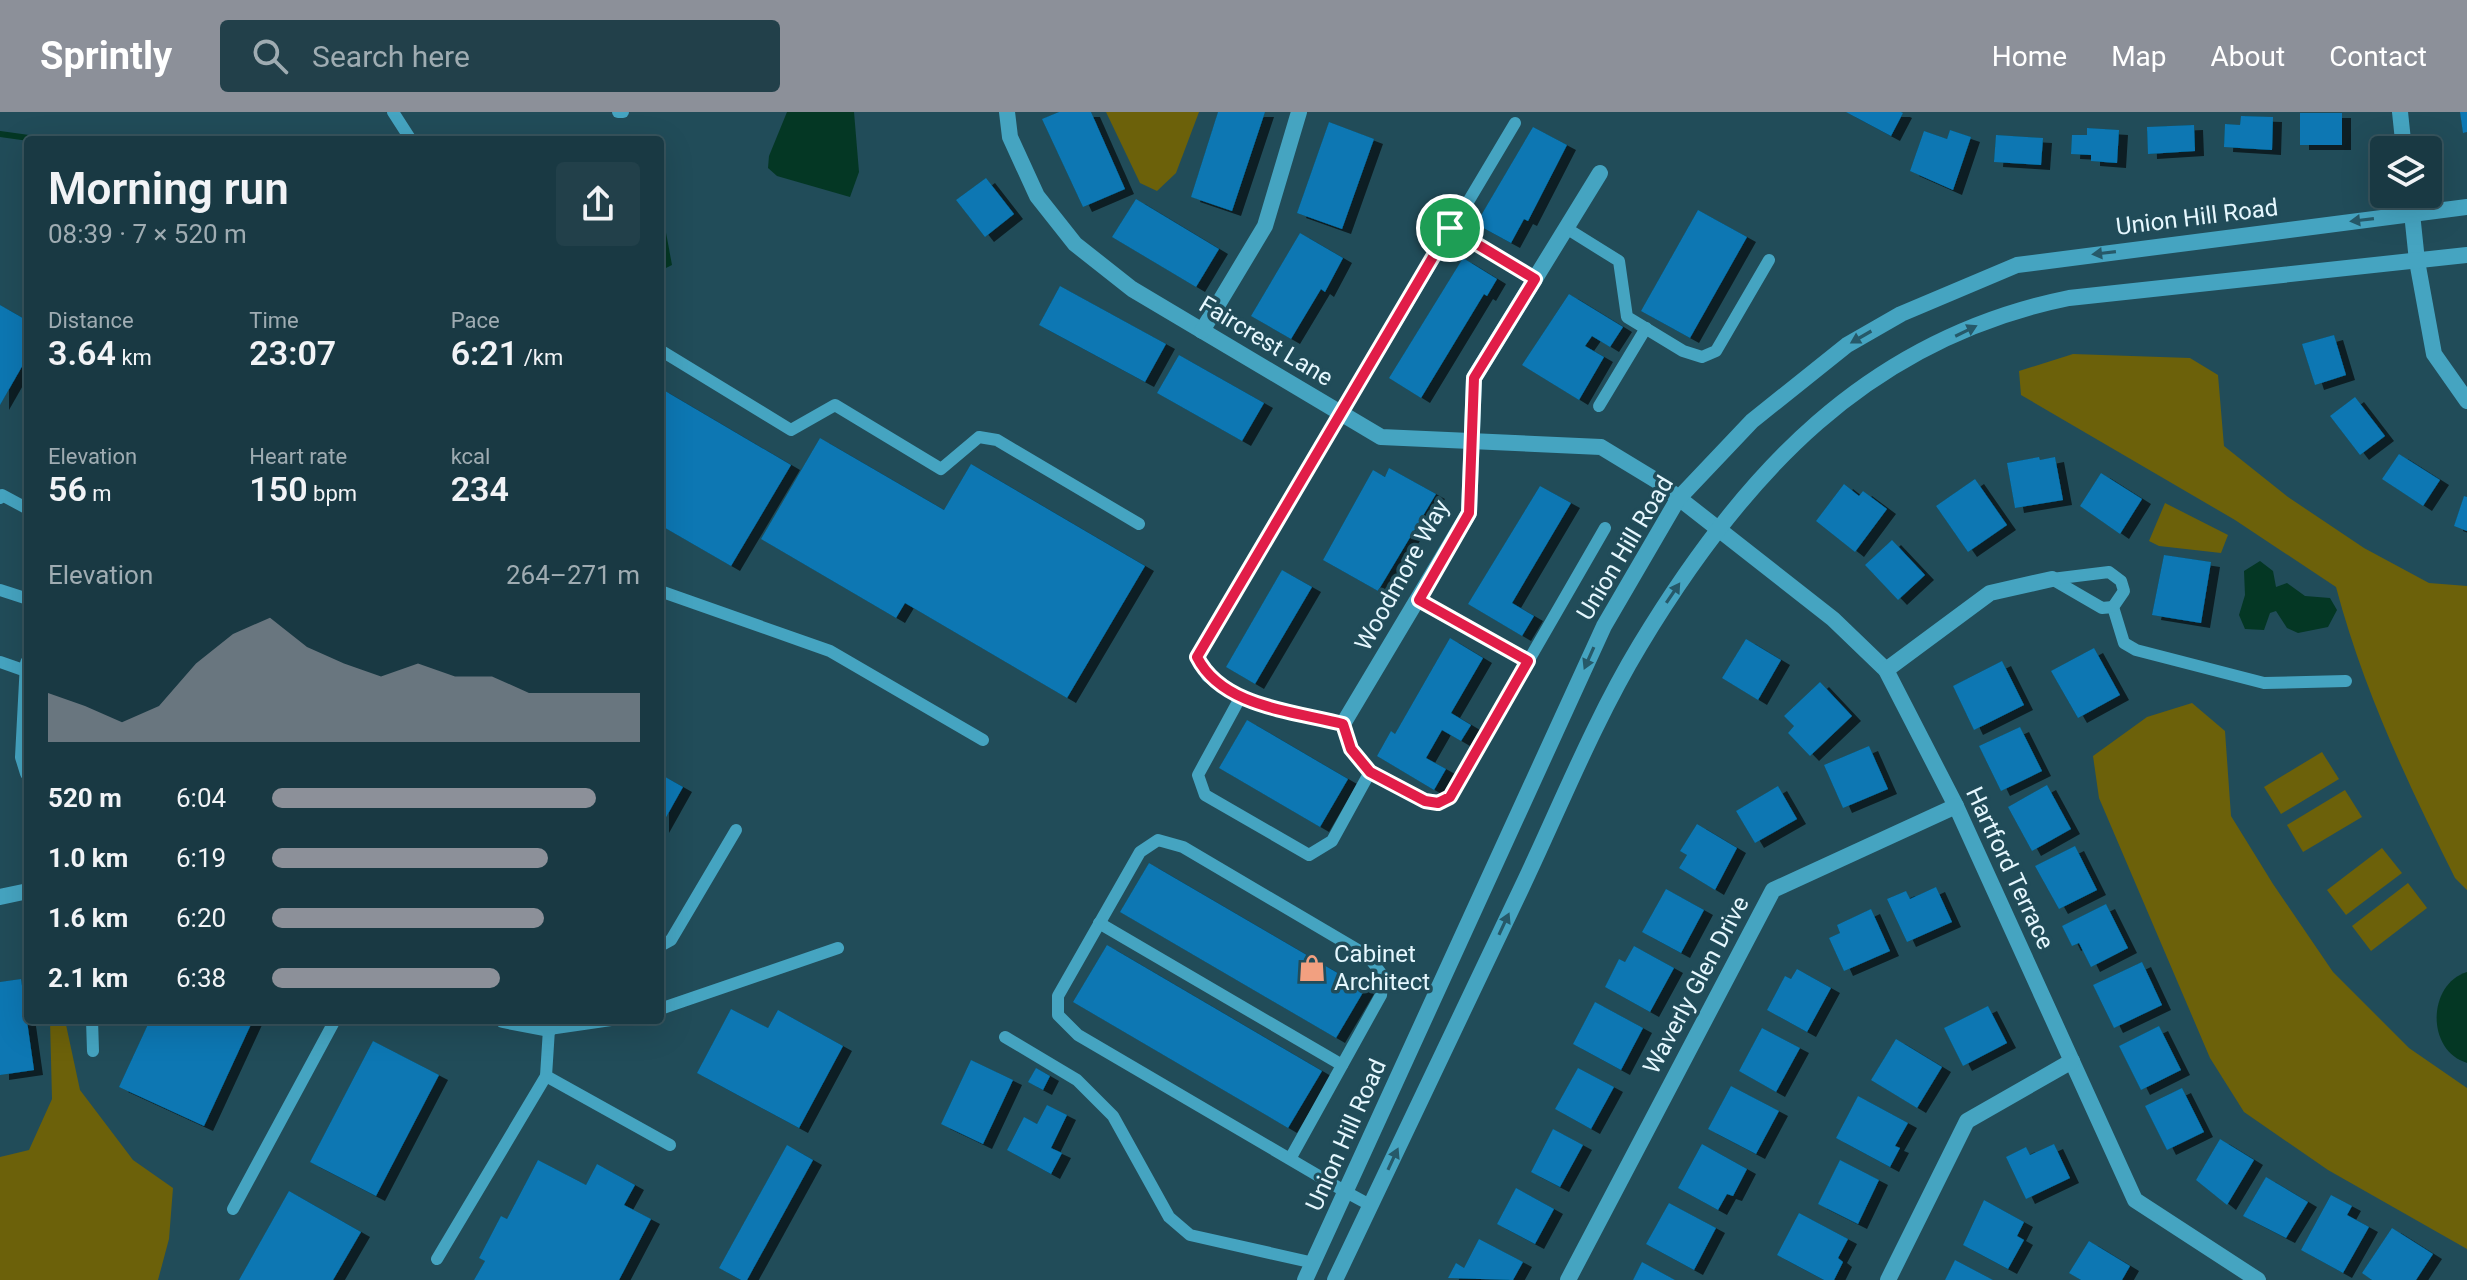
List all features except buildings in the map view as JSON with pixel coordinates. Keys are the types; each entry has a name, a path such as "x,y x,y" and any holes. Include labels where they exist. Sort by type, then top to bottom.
{"street":[{"name":"Faircrest Lane","path":"1007,112 1010,137 1037,196 1075,244 1132,289 1381,437 1601,447 1622,457 1678,499"},
{"path":"1202,331 1265,226 1299,112"},
{"path":"2400,112 2403,136"},
{"name":"Woodmore Way","path":"1343,724 1469,513 1474,378 1600,173"},
{"name":"Union Hill Road","path":"1305,1280 1604,626 1678,499 1752,421 1847,345 1901,314 2017,265 2467,207"},
{"path":"2411,208 2417,261 2434,354 2467,401"},
{"name":"Union Hill Road","path":"1335,1280 1631,660 1718,528 1766,470 1803,432 1848,395 1915,356 2022,308 2069,298 2467,255"},
{"name":"Hartford Terrace","path":"1678,499 1833,619 1886,670 1956,806 2135,1200 2258,1280"},
{"path":"1886,670 1990,593 2052,579"},
{"path":"24,734 24,760"},
{"name":"Waverly Glen Drive","path":"1568,1280 1773,890 1956,806"},
{"path":"0,897 24,892"},
{"path":"1888,1280 1967,1121 2072,1061"}],"lane":[{"path":"393,112 408,136"},
{"path":"1515,123 1197,657 1207,676 1240,698 1343,724 1351,749 1370,772 1425,801 1438,803 1450,797 1605,528"},
{"path":"1450,228 1535,279"},
{"path":"1566,228 1619,261 1627,317 1702,357 1716,351 1769,260"},
{"path":"1599,406 1646,328"},
{"path":"664,352 791,430 835,405 941,469 979,437 997,440 1139,524"},
{"path":"0,498 2,495 24,507"},
{"path":"2052,579 2109,572 2121,581 2124,591 2113,607"},
{"path":"2052,579 2102,608 2113,607"},
{"path":"0,590 24,598"},
{"path":"664,592 830,651 983,740"},
{"path":"1419,600 1528,661"},
{"path":"2113,607 2124,643 2136,650 2264,683 2346,681"},
{"path":"0,662 24,666"},
{"path":"1240,698 1198,775 1205,795 1309,855 1332,841 1370,772"},
{"path":"664,944 671,940 736,830"},
{"path":"1290,1159 1381,995 1383,976 1368,956 1183,847 1158,840 1140,852 1099,923 1058,996 1058,1015 1078,1035 1346,1192 1370,1205"},
{"path":"1099,923 1342,1065"},
{"path":"664,1008 838,948"},
{"path":"92,1024 93,1051"},
{"path":"233,1209 333,1024"},
{"path":"437,1259 546,1076 554,1025"},
{"path":"1005,1037 1077,1080 1113,1116 1169,1217 1190,1235 1314,1263"},
{"path":"546,1076 670,1145"}],"shaded area":[{"path":"787,112 854,112 859,172 850,197 777,176 768,168 769,156"},
{"path":"1106,112 1199,112 1176,173 1157,191 1140,183"},
{"path":"664,222 672,265 664,269"},
{"path":"2073,354 2190,358 2218,375 2224,446 2288,497 2364,548 2429,583 2467,586 2467,890 2455,878 2388,736 2359,662 2336,587 2235,520 2021,395 2019,371"},
{"path":"2165,503 2228,535 2221,553 2159,546 2149,541"},
{"path":"2260,561 2273,571 2276,587 2287,583 2305,596 2330,598 2337,610 2328,627 2298,633 2287,628 2276,611 2270,613 2264,630 2245,629 2239,615 2245,595 2244,571"},
{"path":"2192,703 2225,731 2231,816 2333,972 2409,1048 2467,1088 2467,1249 2328,1170 2244,1112 2210,1058 2099,798 2093,756 2147,717"},
{"path":"2322,752 2339,779 2281,814 2264,787"},
{"path":"2345,790 2362,817 2303,852 2287,825"},
{"path":"2382,848 2402,873 2346,915 2327,890"},
{"path":"2408,883 2427,908 2371,951 2352,926"},
{"path":"2467,972 2467,1063 2454,1056 2444,1045 2438,1032 2437,1018 2444,990 2454,979"},
{"path":"50,1024 66,1024 80,1090 133,1160 173,1188 169,1239 158,1280 0,1280 0,1157 29,1150 52,1099"}],"waterway":[{"path":"0,134 24,137"}],"place":[{"name":"Cabinet Architect","path":"1312,968"}],"route":[{"path":"1450,228 1535,279 1474,378 1469,513 1419,600 1528,661 1450,797 1438,803 1425,801 1370,772 1351,749 1343,724 1240,698 1207,676 1197,657 1450,228"}]}
